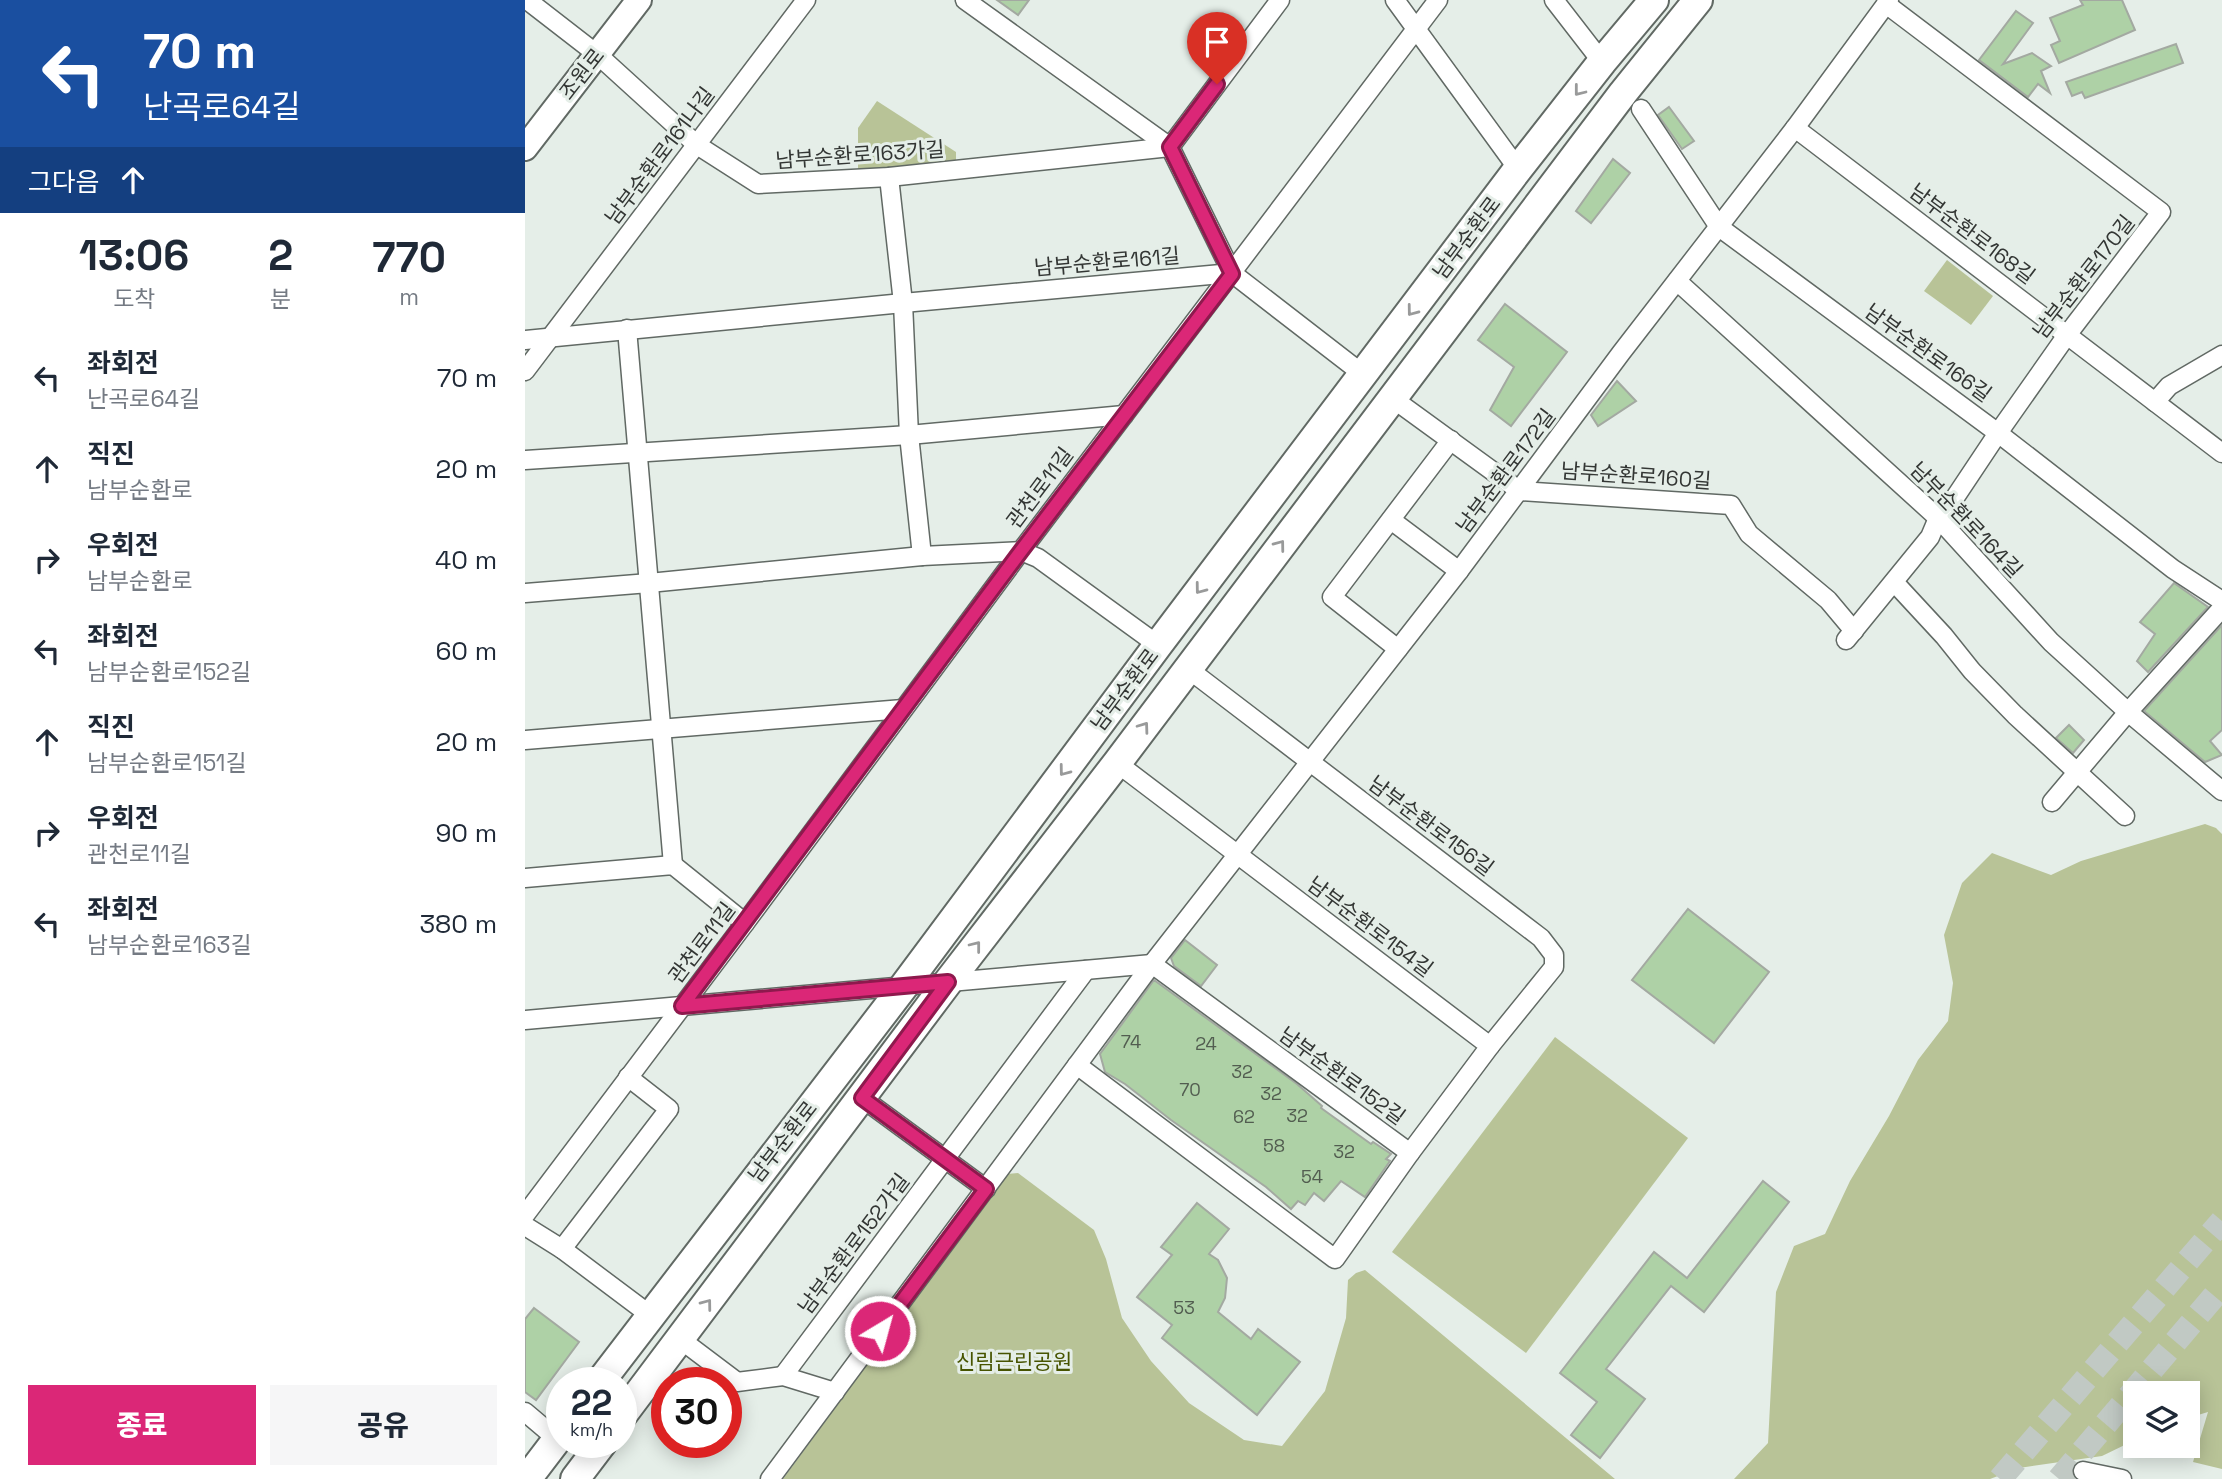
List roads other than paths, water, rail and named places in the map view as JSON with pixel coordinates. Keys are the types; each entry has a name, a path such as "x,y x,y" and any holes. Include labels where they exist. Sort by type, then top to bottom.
{"main road":[{"name":"남부순환로","path":"611,1367 904,986 1518,169 1654,0"},
{"name":"남부순환로","path":"637,1396 1623,93 1698,0"},
{"path":"527,1479 546,1453"},
{"path":"575,1479 591,1458"}],"street":[{"name":"남부순환로163가길","path":"527,0 598,55 697,145 758,184 889,177 1170,147"},
{"name":"조원로","path":"525,148 639,0"},
{"name":"남부순환로161나길","path":"525,372 806,0"},
{"path":"965,0 1170,147 1232,274 1364,375"},
{"path":"1170,147 1280,0"},
{"path":"1395,0 1518,169"},
{"name":"관천로11길","path":"525,1215 1021,551 1438,0"},
{"path":"1554,0 1602,62"},
{"name":"남부순환로172길","path":"770,1479 1152,964 1459,571 1887,2"},
{"name":"남부순환로170길","path":"1850,636 1930,537 1938,518 1946,511 2067,335 2161,212 1887,2"},
{"name":"남부순환로166길","path":"1641,109 1719,227 1998,433 2163,561 2222,601"},
{"name":"남부순환로168길","path":"1794,128 2222,453"},
{"path":"889,177 903,303 909,435 922,556"},
{"name":"남부순환로161길","path":"525,340 1232,274"},
{"name":"남부순환로164길","path":"1677,281 1938,518 2051,642 2128,712 2222,790"},
{"path":"627,329 673,865"},
{"path":"2155,402 2169,386 2222,355"},
{"path":"1392,398 1520,491"},
{"path":"525,460 909,435 1124,415"},
{"path":"1398,649 1332,597 1451,440"},
{"name":"남부순환로160길","path":"1520,491 1731,505 1748,534 1828,600 1850,636"},
{"path":"1391,520 1459,571"},
{"path":"525,593 922,556 1021,551 1038,558 1158,645"},
{"path":"1893,582 1944,636 1972,671 2076,773 2125,816"},
{"path":"2052,802 2128,712 2222,608"},
{"name":"남부순환로156길","path":"1187,668 1541,938 1554,955 1554,967 1490,1046"},
{"path":"525,740 903,709"},
{"name":"남부순환로154길","path":"1117,763 1490,1046"},
{"path":"525,878 673,865 745,923"},
{"path":"525,1020 1152,964"},
{"name":"남부순환로152길","path":"1077,1065 1335,1259 1410,1153 1152,964"},
{"name":"남부순환로152가길","path":"783,1376 1086,970"},
{"path":"1410,1153 1490,1046"},
{"path":"562,1250 669,1109 628,1077"},
{"path":"862,1098 986,1189"},
{"path":"525,1226 650,1315"},
{"path":"680,1339 737,1382 783,1376 835,1392"},
{"path":"525,1412 546,1427"},
{"path":"2083,1471 2122,1479"}],"tunnel":[{"path":"2000,1479 2222,1221"},
{"path":"2059,1479 2222,1287"}],"park label":[{"name":"신림근린공원","path":"1014,1362"}]}
